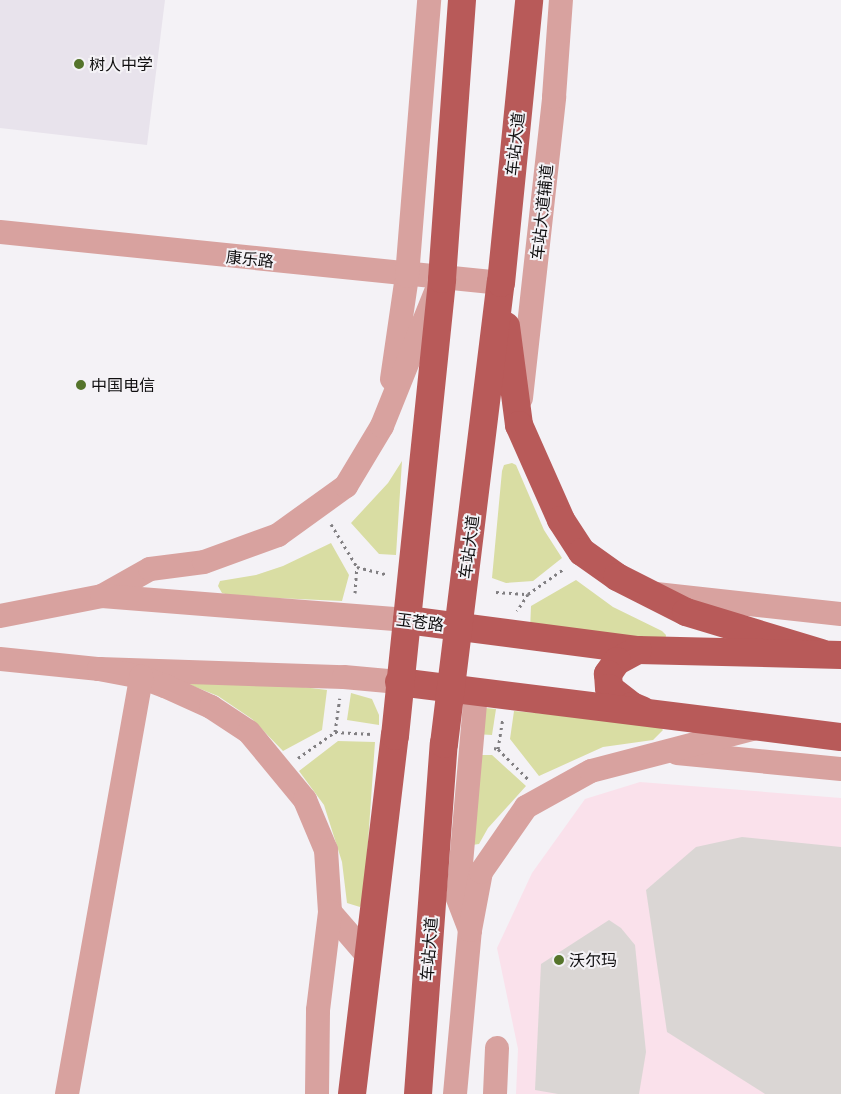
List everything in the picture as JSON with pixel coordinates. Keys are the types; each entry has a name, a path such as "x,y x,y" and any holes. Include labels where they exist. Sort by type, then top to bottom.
{"main road":[{"path":"352,1094 398,682 407,620 442,279 462,0"},
{"name":"车站大道","path":"418,1094 463,691 456,626 464,588 501,283 529,0"},
{"path":"501,283 519,425 561,520 582,552 617,577 686,612 831,654"},
{"name":"玉苍路","path":"407,620 638,650 831,654"},
{"path":"638,650 617,661 608,674 609,688 632,706 660,716"},
{"path":"398,682 841,737"}],"street":[{"path":"387,414 407,276 429,0"},
{"name":"车站大道辅道","path":"519,425 554,97 561,0"},
{"name":"康乐路","path":"0,232 407,276 501,283"},
{"path":"102,596 150,569 204,562 278,535 346,486 387,414 442,279"},
{"path":"648,593 841,614"},
{"name":"玉苍路","path":"0,616 102,596 407,620"},
{"path":"0,659 99,669 344,677 398,682"},
{"path":"99,669 141,677 211,707 249,732 305,800 326,850 330,912 318,1010 317,1094"},
{"path":"67,1094 141,677"},
{"path":"463,691 458,898 470,930"},
{"path":"456,1094 470,930 481,872 526,807 590,771 658,751 757,728"},
{"path":"658,751 841,769"},
{"path":"330,912 368,956"},
{"path":"495,1094 496,1048"}],"path":[{"path":"327,517 358,567 354,598"},
{"path":"358,567 391,575"},
{"path":"514,616 528,594 567,567"},
{"path":"496,592 528,594"},
{"path":"335,732 344,677"},
{"path":"296,760 335,732 375,734"},
{"path":"498,749 532,783"}],"shaded area":[{"name":"树人中学","path":"0,0 165,0 147,145 0,128"},
{"path":"640,782 841,798 841,1094 516,1094 518,1049 497,948 532,873 585,799"}],"green space":[{"path":"402,461 396,555 379,554 351,523 388,483"},
{"path":"512,463 516,465 544,530 562,558 533,581 506,583 492,578 502,471 504,465"},
{"path":"331,543 349,575 342,601 232,596 222,593 218,586 220,581 256,575 283,566"},
{"path":"576,580 613,607 662,631 666,635 665,643 530,630 531,606"},
{"path":"190,673 327,690 322,730 283,751 252,719 218,696 183,682"},
{"path":"351,693 372,699 379,715 379,725 347,720"},
{"path":"486,708 496,709 492,735 475,734"},
{"path":"514,711 658,724 663,730 653,740 603,747 539,776 510,739"},
{"path":"338,741 375,742 364,900 360,907 347,903 342,862 324,805 299,771"},
{"path":"478,755 492,755 526,786 488,828 479,844 472,845"}],"building":[{"path":"742,837 841,847 841,1094 765,1094 667,1032 646,890 696,847"},
{"path":"609,920 621,928 635,945 646,1052 639,1094 558,1094 535,1090 541,964"}],"place":[{"name":"树人中学","path":"79,64"},
{"name":"中国电信","path":"81,385"},
{"name":"沃尔玛","path":"559,960"}]}
